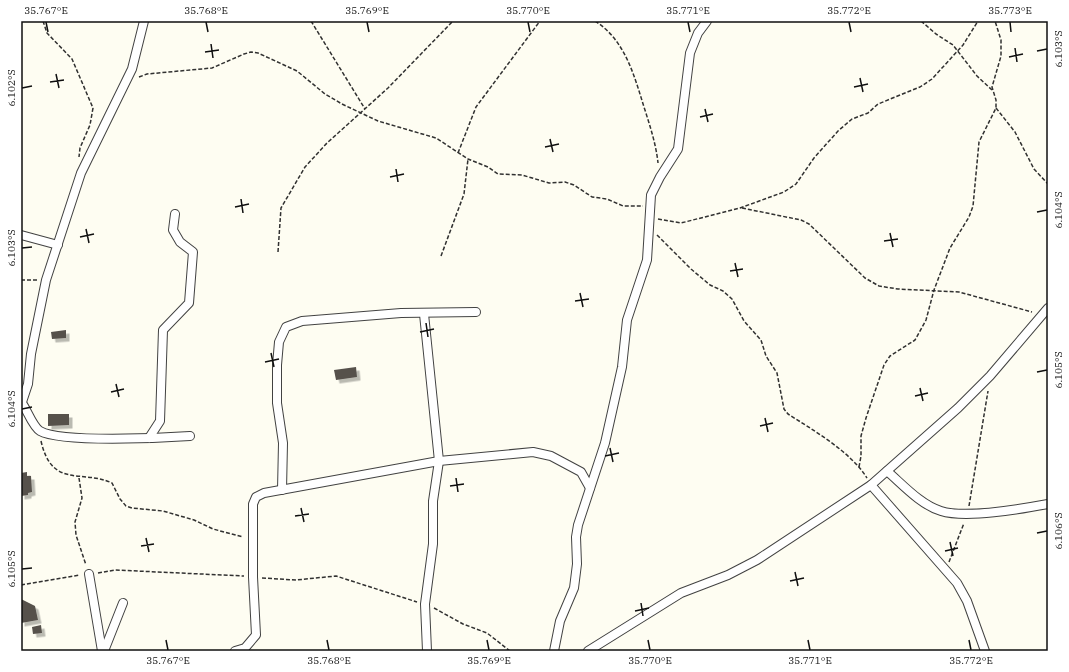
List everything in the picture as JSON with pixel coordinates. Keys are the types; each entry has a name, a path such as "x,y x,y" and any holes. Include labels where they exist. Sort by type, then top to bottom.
{"street":[{"path":"144,21 132,69 81,173 46,280 31,354 28,384 21,404 34,425 40,431 55,436 92,438 190,436"},
{"path":"554,651 560,621 574,588 577,564 576,532 609,425 624,356 627,320 647,260 650,205 654,188 678,149 690,53 698,33 707,21"},
{"path":"149,438 160,421 163,330 189,303 193,252 180,242 173,230 175,214"},
{"path":"21,235 58,246"},
{"path":"588,651 682,593 728,575 757,560 871,485 958,408 990,376 1048,308"},
{"path":"282,490 283,443 277,403 277,365 279,342 286,326 302,321 400,313 424,314 476,312"},
{"path":"424,314 439,462 433,501 433,544 425,604 427,651"},
{"path":"236,651 245,648 256,635 253,577 253,504 256,497 264,493 439,462 533,452 551,456 580,472 590,488"},
{"path":"887,471 923,502 941,512 967,514 1048,504"},
{"path":"871,485 947,570 963,592 985,651"},
{"path":"90,574 103,651"},
{"path":"103,651 124,604"}],"path":[{"path":"43,21 47,33 51,39 72,59 93,108 90,125 80,148 79,157"},
{"path":"311,21 365,109"},
{"path":"278,252 282,208 305,167 327,143 388,88 437,35 453,21"},
{"path":"458,153 476,107 540,21"},
{"path":"595,21 614,38 637,81 652,130 660,177"},
{"path":"921,21 958,49 972,71 992,90"},
{"path":"650,217 681,223 740,208 784,192 796,184 814,158 838,131 852,119 868,113 878,104 920,87 932,79 963,44 978,21"},
{"path":"859,468 861,456 861,436 884,365 890,356 915,340 926,320 934,290 950,248 969,217 973,206 979,142 996,108 996,100 992,90 992,85 1001,56 1001,40 995,21"},
{"path":"123,88 143,74 212,68 244,54 255,52 297,71 325,94 361,113 378,121 436,138 468,159 488,167 498,174 522,175 549,183 570,184 587,195 607,198 623,206 650,205"},
{"path":"996,108 1015,132 1034,169 1048,184"},
{"path":"441,256 464,194 468,159"},
{"path":"740,208 801,220 809,224 865,278 879,286 898,289 959,292 1041,315"},
{"path":"649,228 691,269 710,285 722,291 732,299 744,321 761,340 766,356 777,373 784,409 788,414 825,438 859,468 871,485"},
{"path":"21,280 46,280"},
{"path":"947,570 967,514 987,404 990,376"},
{"path":"40,431 42,443 52,464 60,472 79,478 101,480 112,483 122,503 132,508 163,511 194,520 213,529 253,540"},
{"path":"79,478 82,498 75,522 76,535 90,574"},
{"path":"21,585 115,570 296,580 336,576"}],"building":[{"path":"66,330 66,338 52,339 51,332"},
{"path":"356,367 357,377 336,380 334,370"},
{"path":"48,414 69,414 69,425 48,426"},
{"path":"27,472 27,476 31,476 32,492 28,493 28,495 21,496 21,473"},
{"path":"21,599 35,606 38,620 21,623"},
{"path":"41,625 42,633 33,634 32,627"}]}
